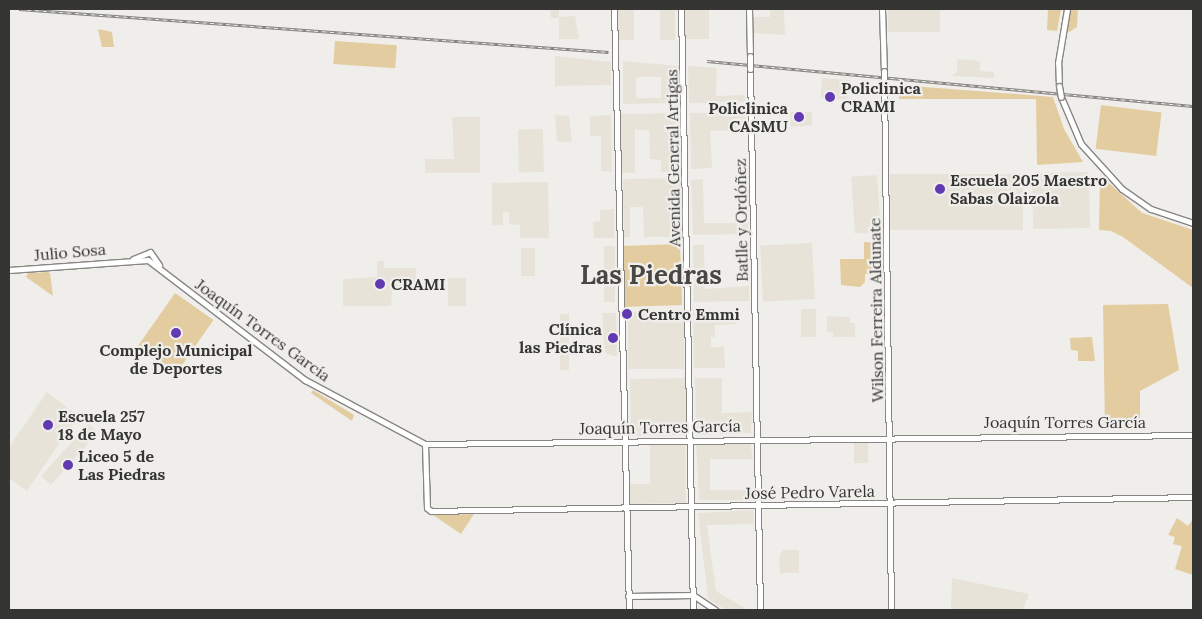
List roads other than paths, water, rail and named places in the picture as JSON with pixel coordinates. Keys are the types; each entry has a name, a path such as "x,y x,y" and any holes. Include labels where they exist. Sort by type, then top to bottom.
{"street":[{"path":"614,9 626,440 628,610"},
{"name":"Avenida General Artigas","path":"681,9 692,439 692,609"},
{"name":"Batlle y Ordóñez","path":"749,9 760,610"},
{"name":"Wilson Ferreira Aldunate","path":"882,9 891,436 891,610"},
{"path":"1067,9 1058,63 1059,86 1061,97 1081,144 1122,189 1151,210 1193,223"},
{"name":"Joaquín Torres García","path":"133,258 154,263 176,283 305,380 425,444 891,436 1193,435"},
{"name":"Julio Sosa","path":"9,270 133,258"},
{"name":"José Pedro Varela","path":"425,444 427,508 890,504 1193,497"},
{"path":"628,596 693,595 715,610"},
{"path":"692,609 704,603"},
{"path":"704,603 708,610"}],"railway":[{"path":"19,9 608,52"},
{"path":"707,61 1193,106"}],"place":[{"name":"Policlinica CRAMI","path":"830,97"},
{"name":"Policlinica CASMU","path":"799,117"},
{"name":"Escuela 205 Maestro Sabas Olaizola","path":"940,189"},
{"name":"CRAMI","path":"380,284"},
{"name":"Centro Emmi","path":"627,314"},
{"name":"Complejo Municipal de Deportes","path":"176,333"},
{"name":"Clínica las Piedras","path":"613,338"},
{"name":"Escuela 257 18 de Mayo","path":"48,425"},
{"name":"Liceo 5 de Las Piedras","path":"68,465"}],"district":[{"name":"Las Piedras","path":"651,275"}]}
